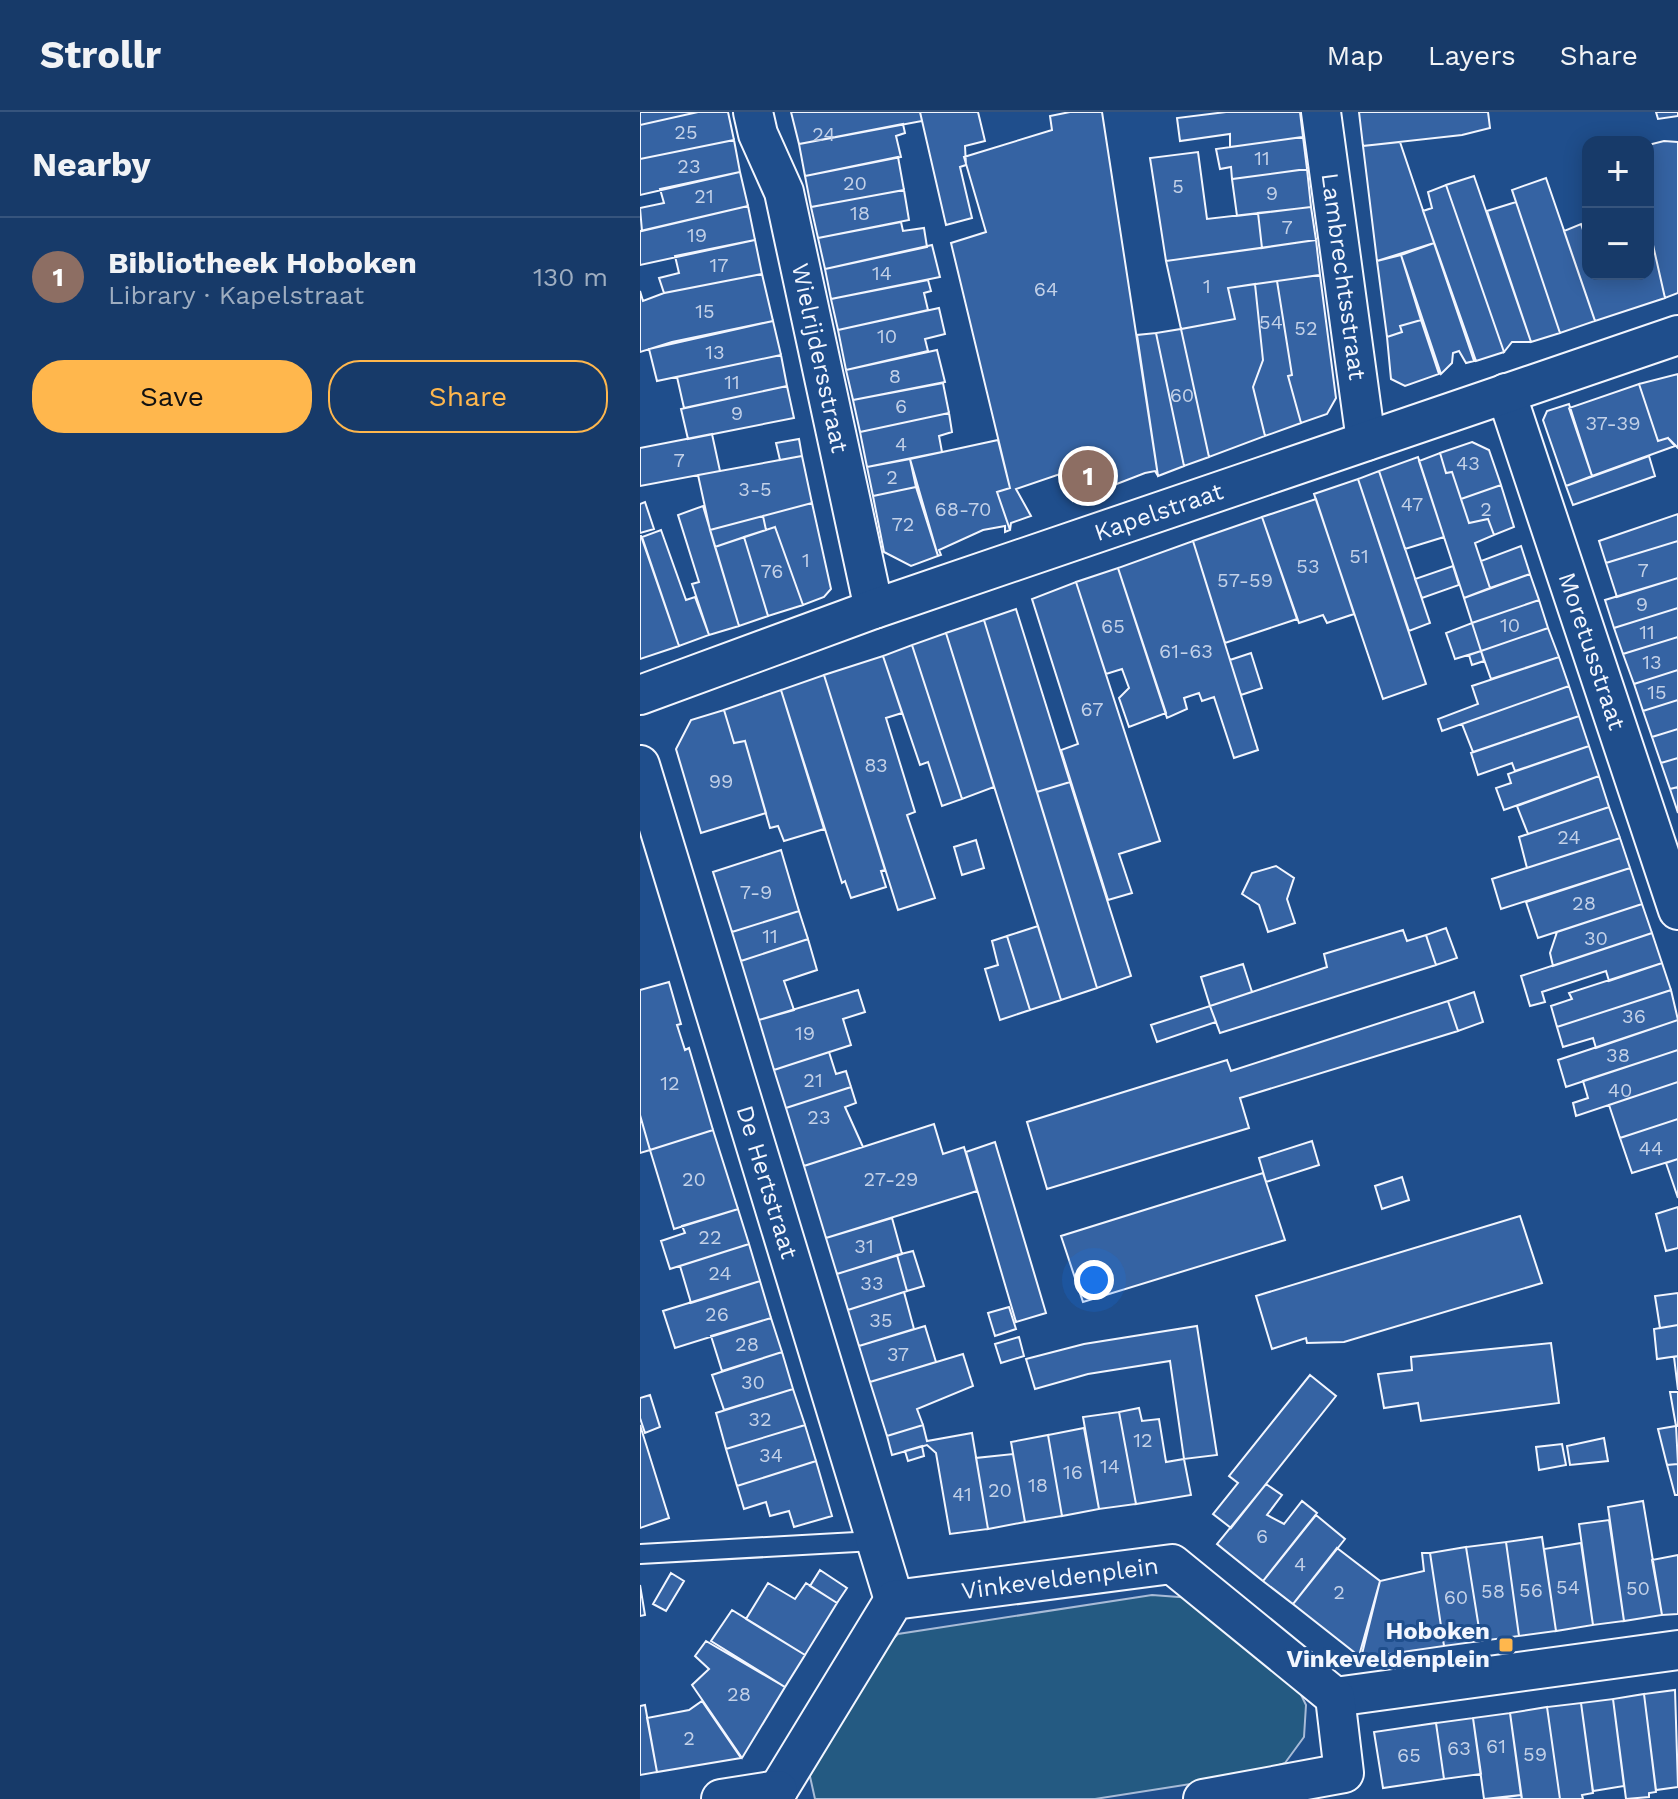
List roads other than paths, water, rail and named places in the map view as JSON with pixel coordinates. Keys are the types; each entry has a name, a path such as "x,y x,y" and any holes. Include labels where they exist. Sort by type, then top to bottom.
{"street":[{"name":"Wielrijdersstraat","path":"753,112 758,134 784,192 874,609"},
{"name":"Lambrechtsstraat","path":"1321,112 1366,441"},
{"name":"Kapelstraat","path":"640,695 874,609 1678,335"},
{"name":"Moretusstraat","path":"1506,393 1678,910"},
{"name":"De Hertstraat","path":"640,765 894,1600"},
{"name":"Vinkeveldenplein","path":"894,1600 1172,1564 1335,1697"},
{"path":"721,1799 780,1794 894,1600"},
{"path":"1203,1799 1346,1786 1335,1697 1678,1650"}],"lane":[{"path":"640,1554 874,1541"}],"place":[{"name":"Bibliotheek Hoboken","path":"1088,476"},
{"name":"Hoboken Vinkeveldenplein","path":"1506,1645"}]}
